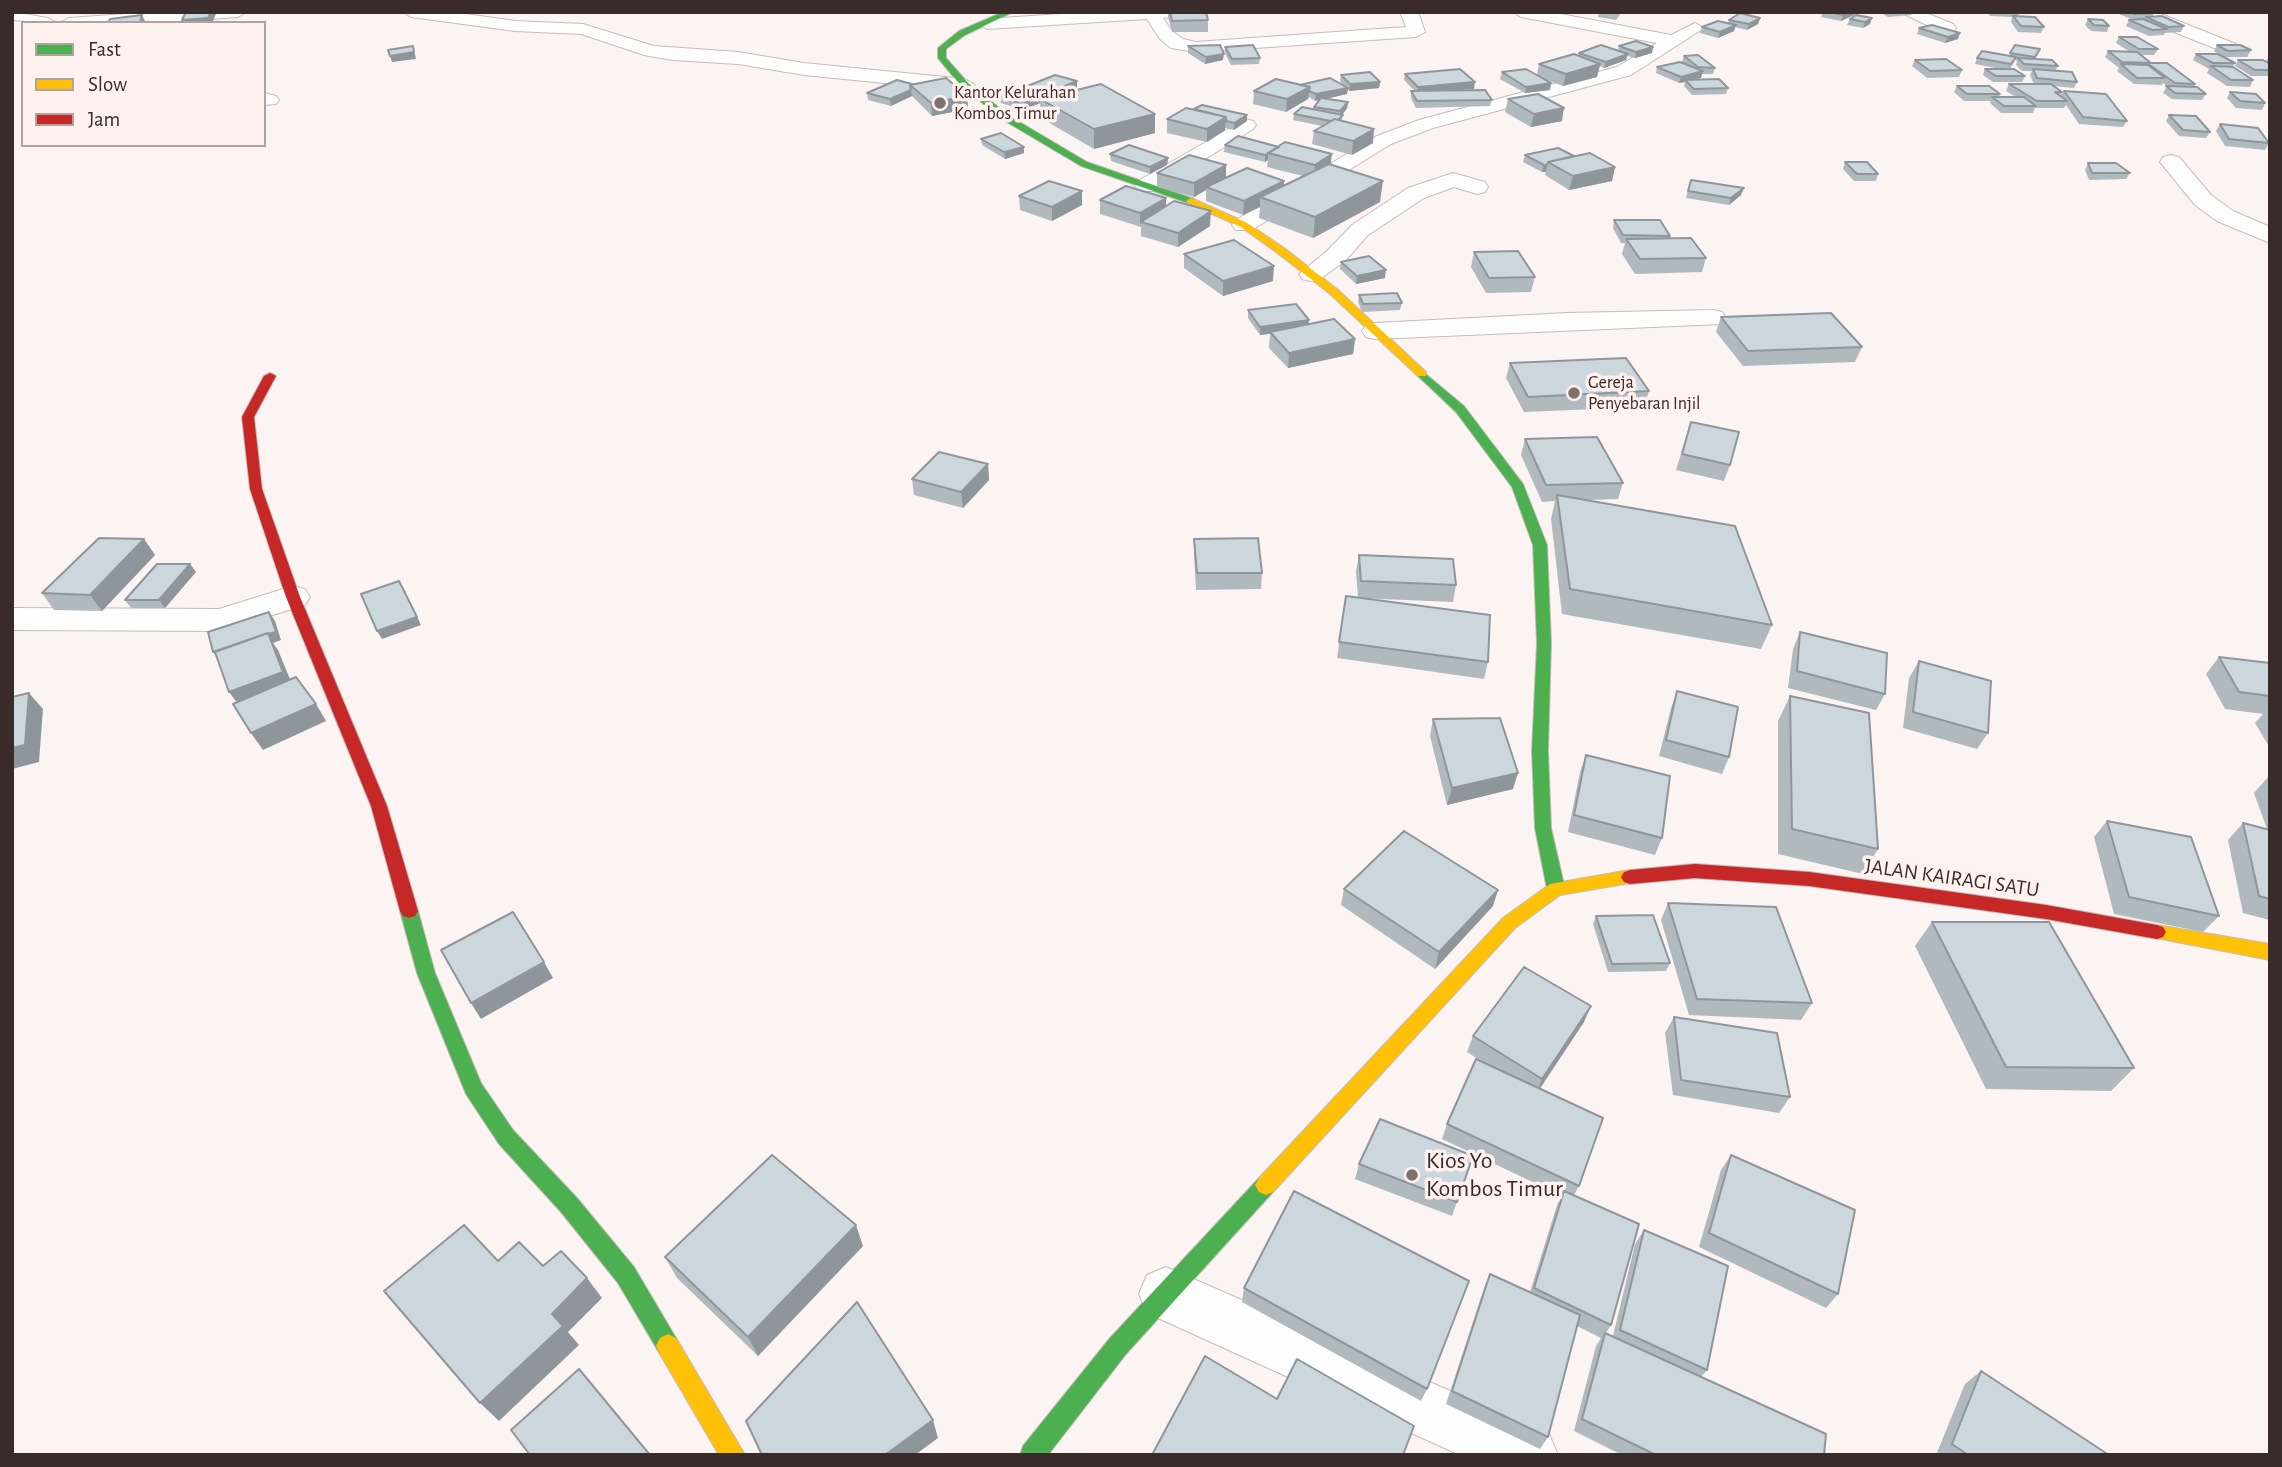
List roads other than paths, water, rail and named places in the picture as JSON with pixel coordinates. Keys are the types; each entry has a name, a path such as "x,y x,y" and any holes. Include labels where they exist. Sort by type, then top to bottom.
{"street":[{"path":"102,19 238,12"},
{"path":"411,12 515,26 583,29 651,51 673,54 738,58 804,69 965,85"},
{"path":"1010,12 962,33 942,48 942,58 965,85 1008,119 1084,163 1213,209 1244,225 1311,274 1460,409 1518,487 1539,545 1544,643 1541,776 1543,828 1556,889 1509,923 1118,1346 1032,1455"},
{"path":"987,23 1177,12"},
{"path":"1152,14 1166,35 1177,44 1196,47 1416,32 1415,21 1409,12"},
{"path":"1521,12 1675,41"},
{"path":"1908,12 1947,27"},
{"path":"2140,12 2230,48"},
{"path":"12,15 39,21"},
{"path":"583,29 605,18"},
{"path":"1244,225 1384,140 1426,124 1624,71 1695,29"},
{"path":"1146,186 1246,125"},
{"path":"2171,162 2203,200 2225,216 2270,236"},
{"path":"1311,274 1336,256 1360,230 1416,193 1453,180 1477,187"},
{"path":"1375,331 1567,321 1713,318"},
{"path":"270,376 248,417 248,442 256,489 293,597 379,806 426,973 473,1088 506,1137 569,1205 626,1275 733,1455"},
{"path":"12,620 221,620 293,597"},
{"name":"JALAN KAIRAGI SATU","path":"1556,889 1625,877 1695,871 1809,879 2046,912 2270,952"},
{"path":"1166,1294 1528,1455"}],"place":[{"name":"Kantor Kelurahan Kombos Timur","path":"940,103"},
{"name":"Gereja Penyebaran Injil","path":"1574,393"},
{"name":"Kios Yo Kombos Timur","path":"1412,1175"}]}
